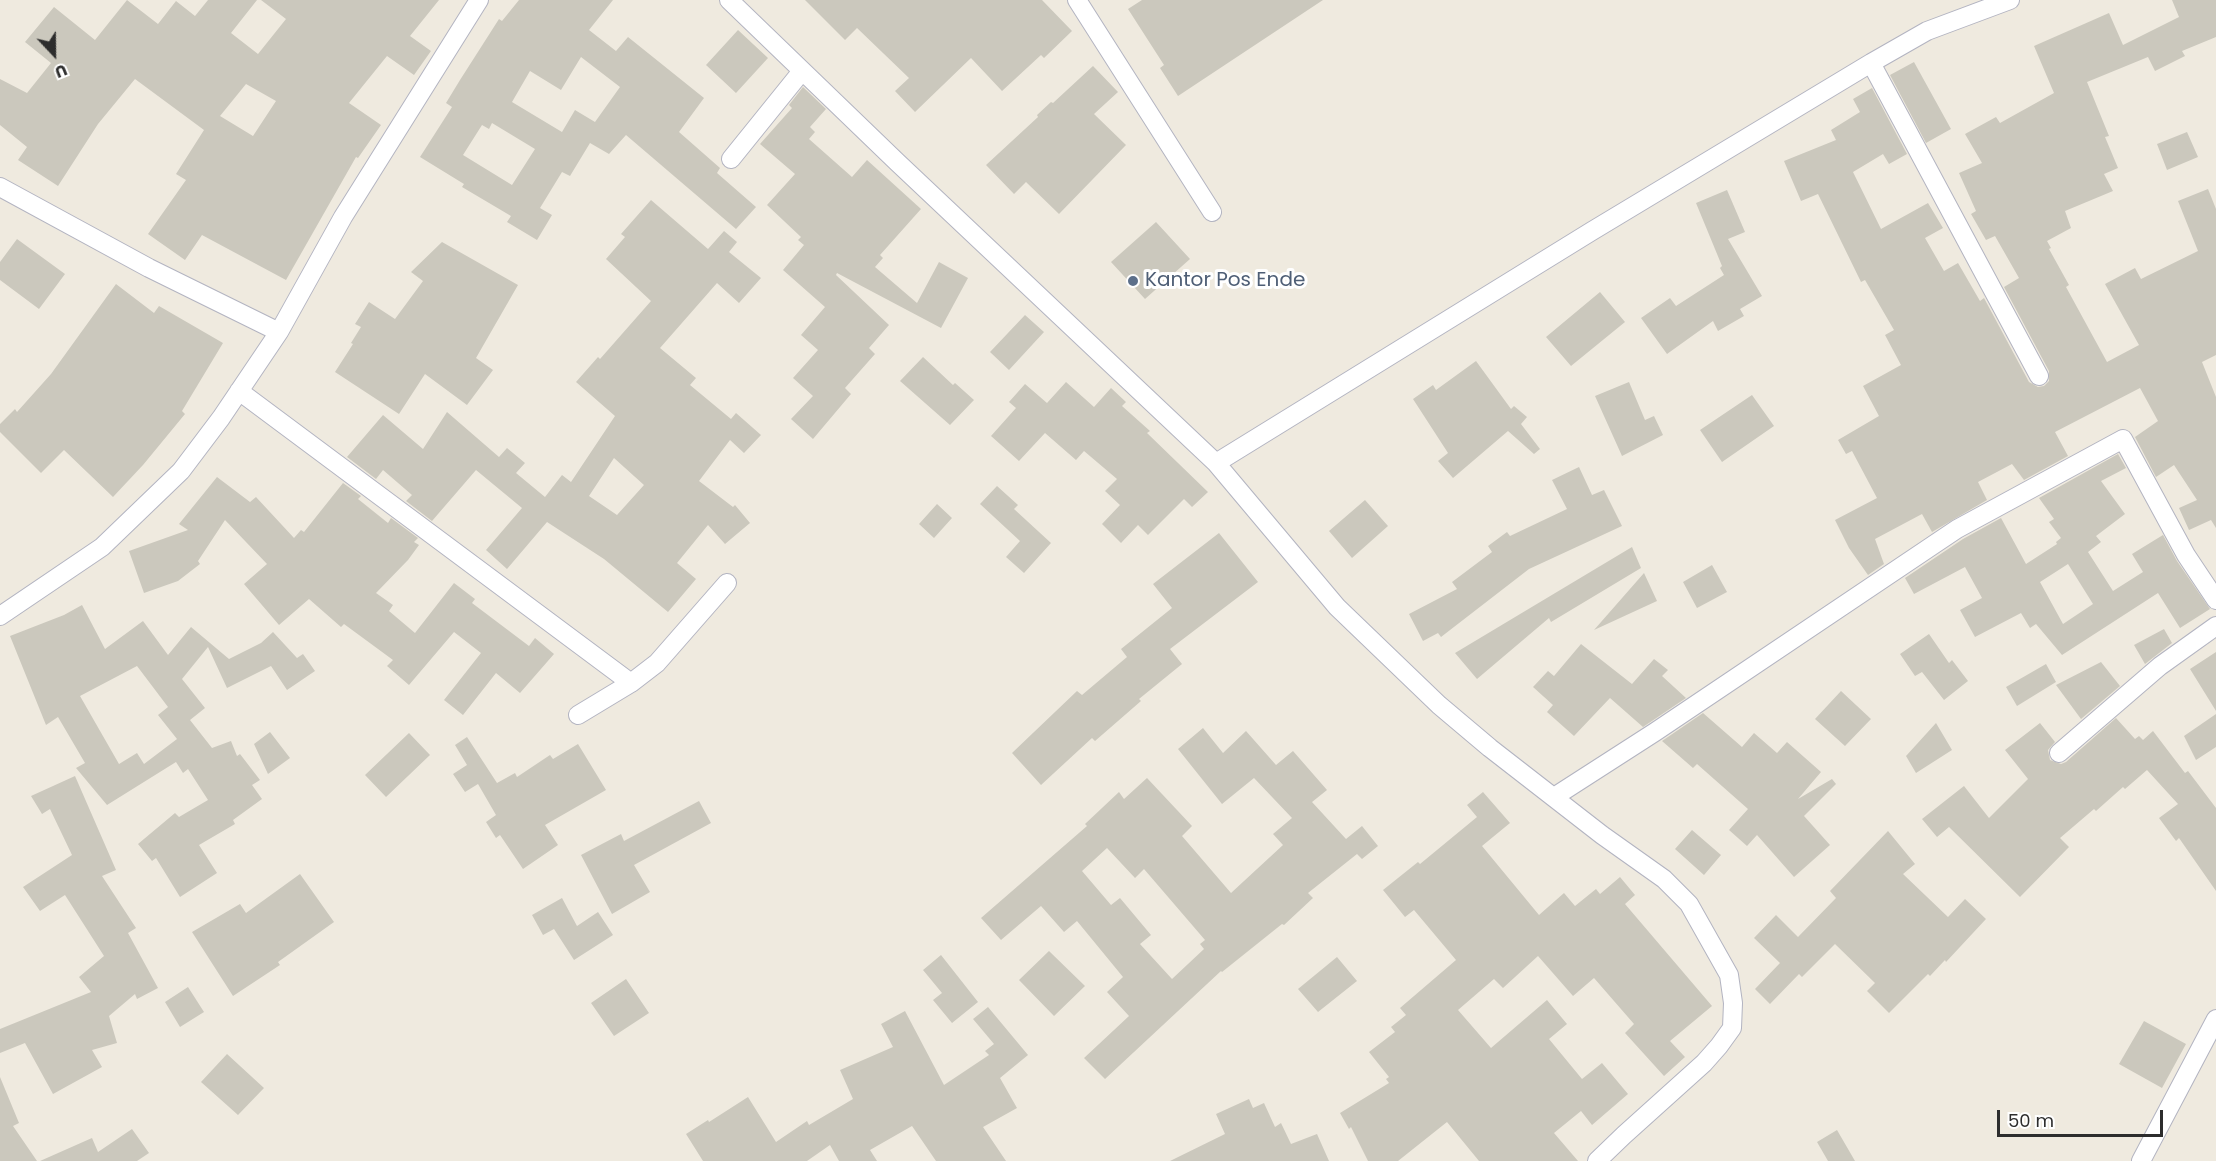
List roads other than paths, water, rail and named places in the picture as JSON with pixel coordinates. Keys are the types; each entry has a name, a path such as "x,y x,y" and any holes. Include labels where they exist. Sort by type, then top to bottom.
{"street":[{"path":"0,616 102,547 181,471 279,332 343,217 479,0"},
{"path":"729,0 1216,463 1337,607 1439,705 1490,748 1602,835 1665,879 1689,904 1729,975 1733,1003 1732,1028 1704,1063 1597,1161"},
{"path":"1216,463 1870,63 1927,31 2010,0"},
{"path":"1080,1 1212,212"},
{"path":"1870,63 2039,376"},
{"path":"731,159 802,71"},
{"path":"0,187 149,268 279,332"},
{"path":"239,391 631,683"},
{"path":"1554,797 1655,732 1957,529 2123,439 2186,555 2216,600"},
{"path":"578,715 631,683 657,663 727,584"},
{"path":"2059,753 2160,666 2216,626"},
{"path":"2141,1161 2216,1019"}],"place":[{"name":"Kantor Pos Ende","path":"1133,281"}]}
